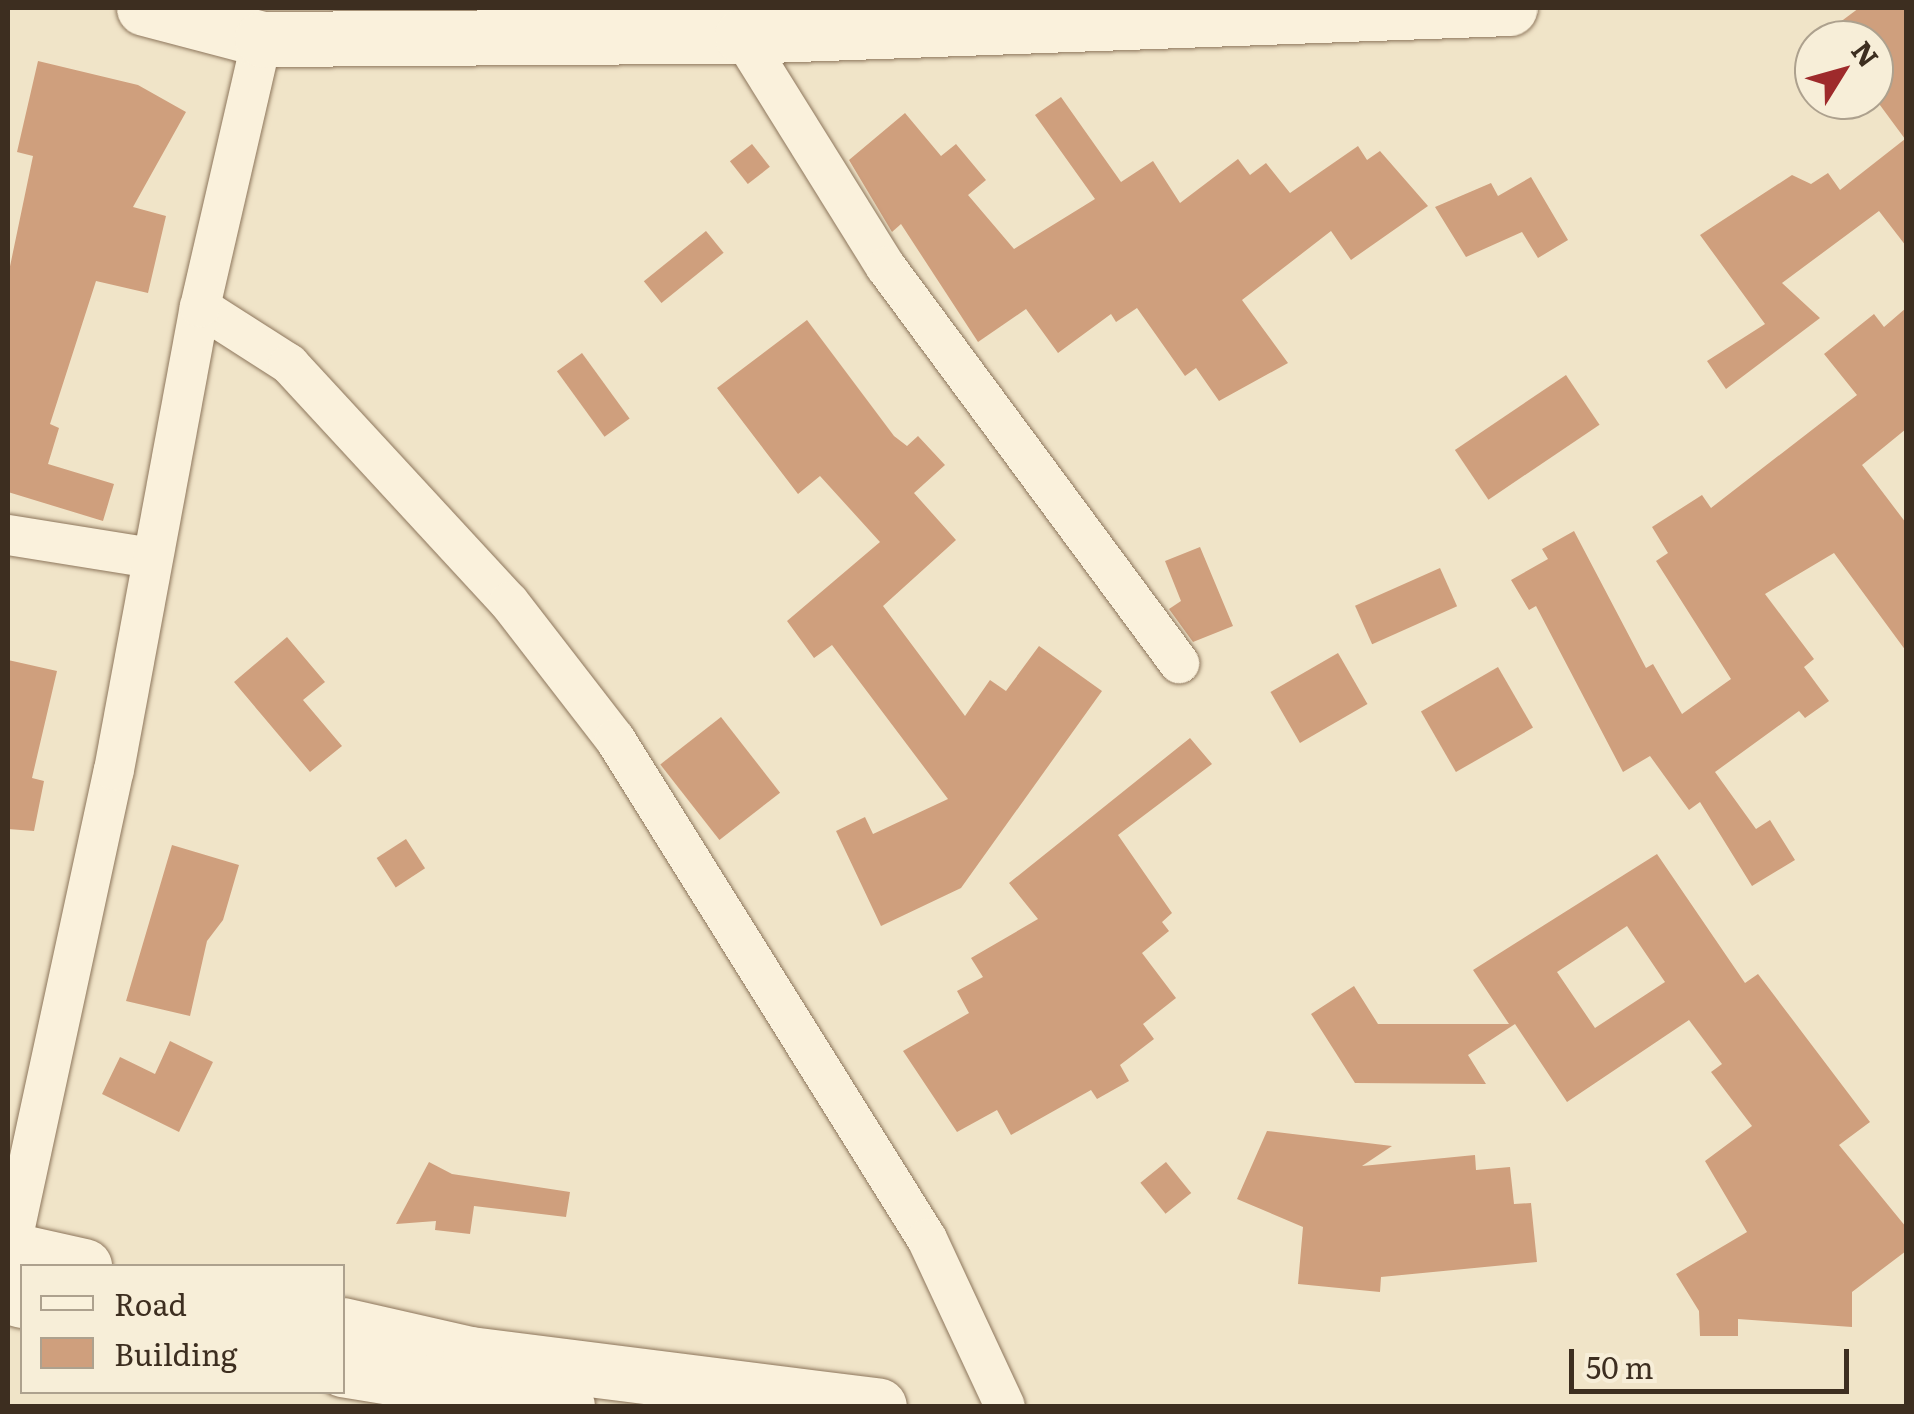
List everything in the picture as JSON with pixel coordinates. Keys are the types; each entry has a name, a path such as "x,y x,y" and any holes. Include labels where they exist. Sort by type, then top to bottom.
{"street":[{"path":"144,8 262,40 742,36 1509,8"},
{"path":"742,36 886,267 1179,663"},
{"path":"12,1274 200,306 262,40"},
{"path":"200,306 288,364 509,602 615,739 926,1239 1005,1406"},
{"path":"8,535 152,558"},
{"path":"345,1326 675,1394 878,1406"},
{"path":"345,1369 567,1406"}],"building":[{"path":"1859,8 1906,8 1906,246 1879,211 1782,283 1820,318 1726,389 1707,361 1765,324 1700,235 1792,175 1811,184 1828,173 1840,190 1905,139 1891,120 1894,120 1894,20 1843,20"},
{"path":"38,61 138,85 186,112 133,207 166,216 148,293 96,281 50,424 59,428 48,464 114,484 103,521 8,492 8,276 33,156 17,152"},
{"path":"1061,97 1121,182 1153,161 1180,203 1238,159 1250,175 1266,163 1290,193 1358,146 1367,160 1380,151 1428,206 1351,260 1331,231 1242,300 1288,363 1219,401 1196,368 1185,376 1137,308 1116,322 1111,314 1058,353 1026,309 978,342 901,224 892,232 849,160 905,113 941,156 956,144 986,180 968,195 1014,249 1095,199 1035,115"},
{"path":"752,144 770,167 748,184 730,161"},
{"path":"1531,177 1568,240 1538,258 1522,232 1466,257 1435,207 1491,183 1498,196"},
{"path":"706,231 724,253 661,303 644,281"},
{"path":"1906,308 1906,429 1862,465 1906,523 1906,651 1834,553 1765,594 1814,659 1804,667 1829,701 1805,718 1799,711 1715,772 1756,829 1770,820 1795,860 1752,886 1700,802 1689,810 1650,756 1623,772 1536,606 1529,610 1511,580 1548,559 1542,549 1574,531 1646,668 1653,664 1682,714 1731,679 1656,561 1668,553 1652,527 1702,495 1711,508 1857,395 1824,354 1874,314 1884,327"},
{"path":"807,320 894,436 907,446 918,436 945,465 914,493 956,540 883,606 965,716 990,680 1006,691 1039,646 1102,691 961,888 881,926 836,831 865,817 873,834 948,799 832,645 814,658 787,621 880,542 820,476 798,494 717,388"},
{"path":"582,353 630,419 605,437 557,371"},
{"path":"1566,375 1600,425 1488,500 1455,450"},
{"path":"1200,547 1233,626 1193,642 1169,609 1181,601 1165,561"},
{"path":"1440,568 1457,606 1372,644 1355,606"},
{"path":"287,637 325,682 303,700 342,746 310,772 234,682"},
{"path":"1338,653 1368,704 1300,743 1270,692"},
{"path":"8,660 57,671 32,778 44,781 34,831 8,829"},
{"path":"1498,667 1533,728 1456,772 1421,712"},
{"path":"721,717 780,793 719,840 660,764"},
{"path":"1190,738 1212,764 1118,835 1172,913 1162,922 1169,931 1142,953 1176,998 1143,1024 1154,1039 1120,1065 1129,1081 1097,1099 1091,1090 1011,1135 997,1110 957,1132 903,1051 969,1013 957,991 983,977 971,958 1038,919 1009,883"},
{"path":"406,839 425,868 396,887 377,858"},
{"path":"172,845 239,865 223,920 207,941 190,1016 126,1001"},
{"path":"1657,854 1745,983 1758,974 1870,1122 1839,1145 1906,1227 1906,1251 1852,1292 1852,1327 1738,1319 1738,1336 1700,1336 1699,1311 1676,1274 1747,1232 1705,1161 1752,1126 1711,1072 1722,1064 1689,1020 1567,1102 1515,1024 1468,1055 1486,1084 1355,1083 1311,1014 1354,986 1378,1024 1509,1024 1473,970","holes":["1627,926 1665,982 1595,1028 1557,972"]},
{"path":"170,1041 213,1062 179,1132 102,1094 120,1057 155,1074"},
{"path":"1267,1131 1392,1146 1362,1166 1475,1155 1476,1170 1510,1167 1514,1204 1531,1203 1537,1262 1381,1277 1380,1292 1298,1284 1303,1227 1237,1199"},
{"path":"429,1162 452,1174 570,1192 566,1217 474,1206 470,1234 435,1230 436,1221 396,1224"},
{"path":"1166,1162 1191,1193 1166,1214 1140,1183"}]}
